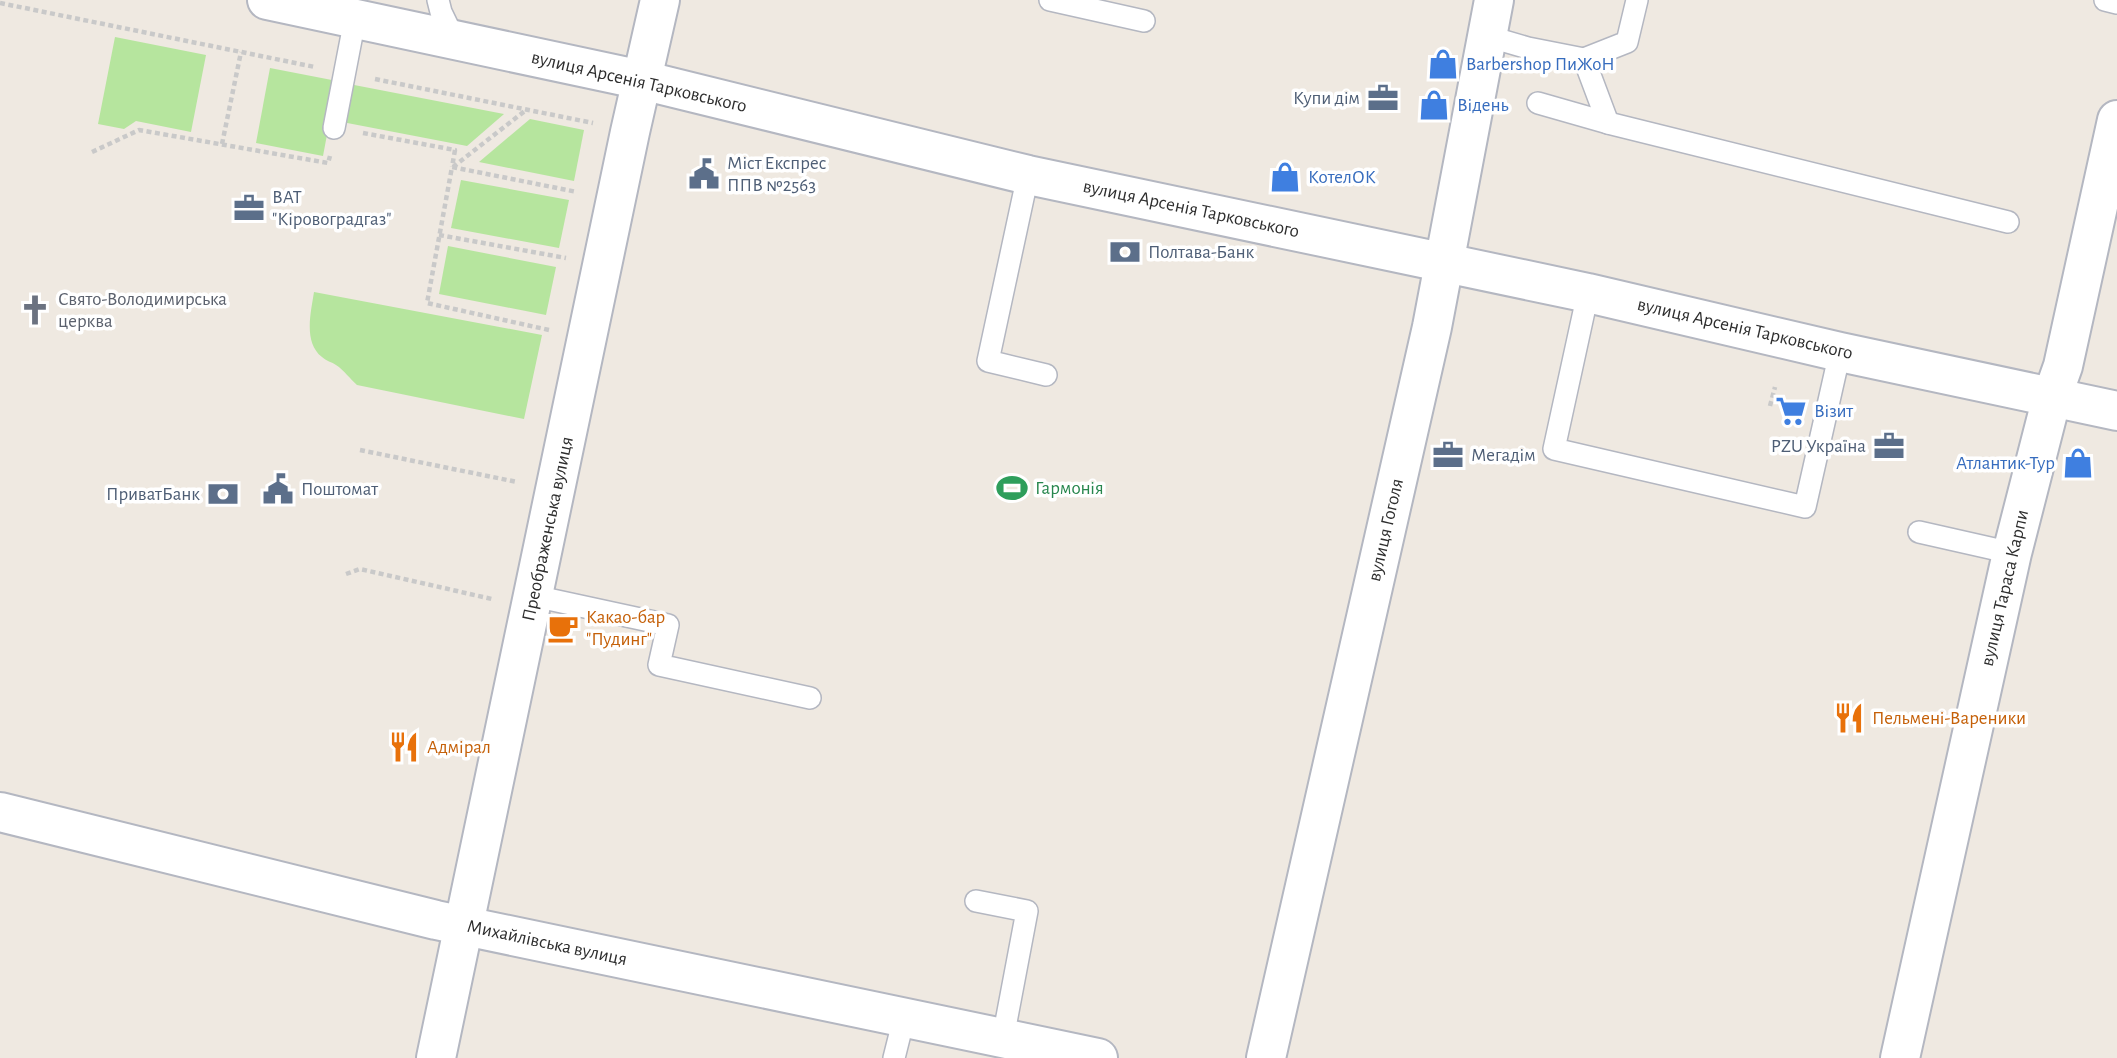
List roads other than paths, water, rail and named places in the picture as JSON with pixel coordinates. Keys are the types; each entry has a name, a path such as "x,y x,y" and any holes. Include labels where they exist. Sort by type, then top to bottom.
{"street":[{"name":"вулиця Арсенія Тарковського","path":"267,0 642,80 1028,175 1588,293 1840,352 2117,411"},
{"name":"Преображенська вулиця","path":"436,1058 660,0"},
{"name":"вулиця Гоголя","path":"1266,1058 1429,340 1490,18"},
{"name":"вулиця Тараса Карпи","path":"1900,1058 2012,553 2052,397 2063,366 2117,120"},
{"name":"Михайлівська вулиця","path":"0,812 464,925 1098,1058"}],"lane":[{"path":"438,0 456,41"},
{"path":"1050,0 1144,21"},
{"path":"1490,18 1528,48 1584,59 1627,42 1637,0"},
{"path":"2105,0 2117,3"},
{"path":"334,128 355,19"},
{"path":"1584,59 1608,123"},
{"path":"1538,103 1608,123 2008,222"},
{"path":"1028,175 988,362 1046,375"},
{"path":"1588,293 1554,449 1805,507 1840,352"},
{"path":"1919,532 2012,553"},
{"path":"534,596 668,625 659,665 810,698"},
{"path":"976,901 1027,911 1003,1038"},
{"path":"894,1058 904,1018"}],"place":[{"name":"Barbershop ПиЖоН","path":"1443,64"},
{"name":"Купи дім","path":"1383,98"},
{"name":"Відень","path":"1434,105"},
{"name":"Міст Експрес ППВ №2563","path":"704,174"},
{"name":"КотелОК","path":"1285,177"},
{"name":"ВАТ \"Кіровоградгаз\"","path":"249,208"},
{"name":"Полтава-Банк","path":"1125,252"},
{"name":"Свято-Володимирська церква","path":"35,310"},
{"name":"Візит","path":"1791,411"},
{"name":"PZU Україна","path":"1889,446"},
{"name":"Мегадім","path":"1448,455"},
{"name":"Атлантик-Тур","path":"2078,463"},
{"name":"Гармонія","path":"1012,488"},
{"name":"Поштомат","path":"278,489"},
{"name":"ПриватБанк","path":"223,494"},
{"name":"Какао-бар \"Пудинг\"","path":"563,628"},
{"name":"Пельмені-Вареники","path":"1849,718"},
{"name":"Адмірал","path":"404,747"}]}
